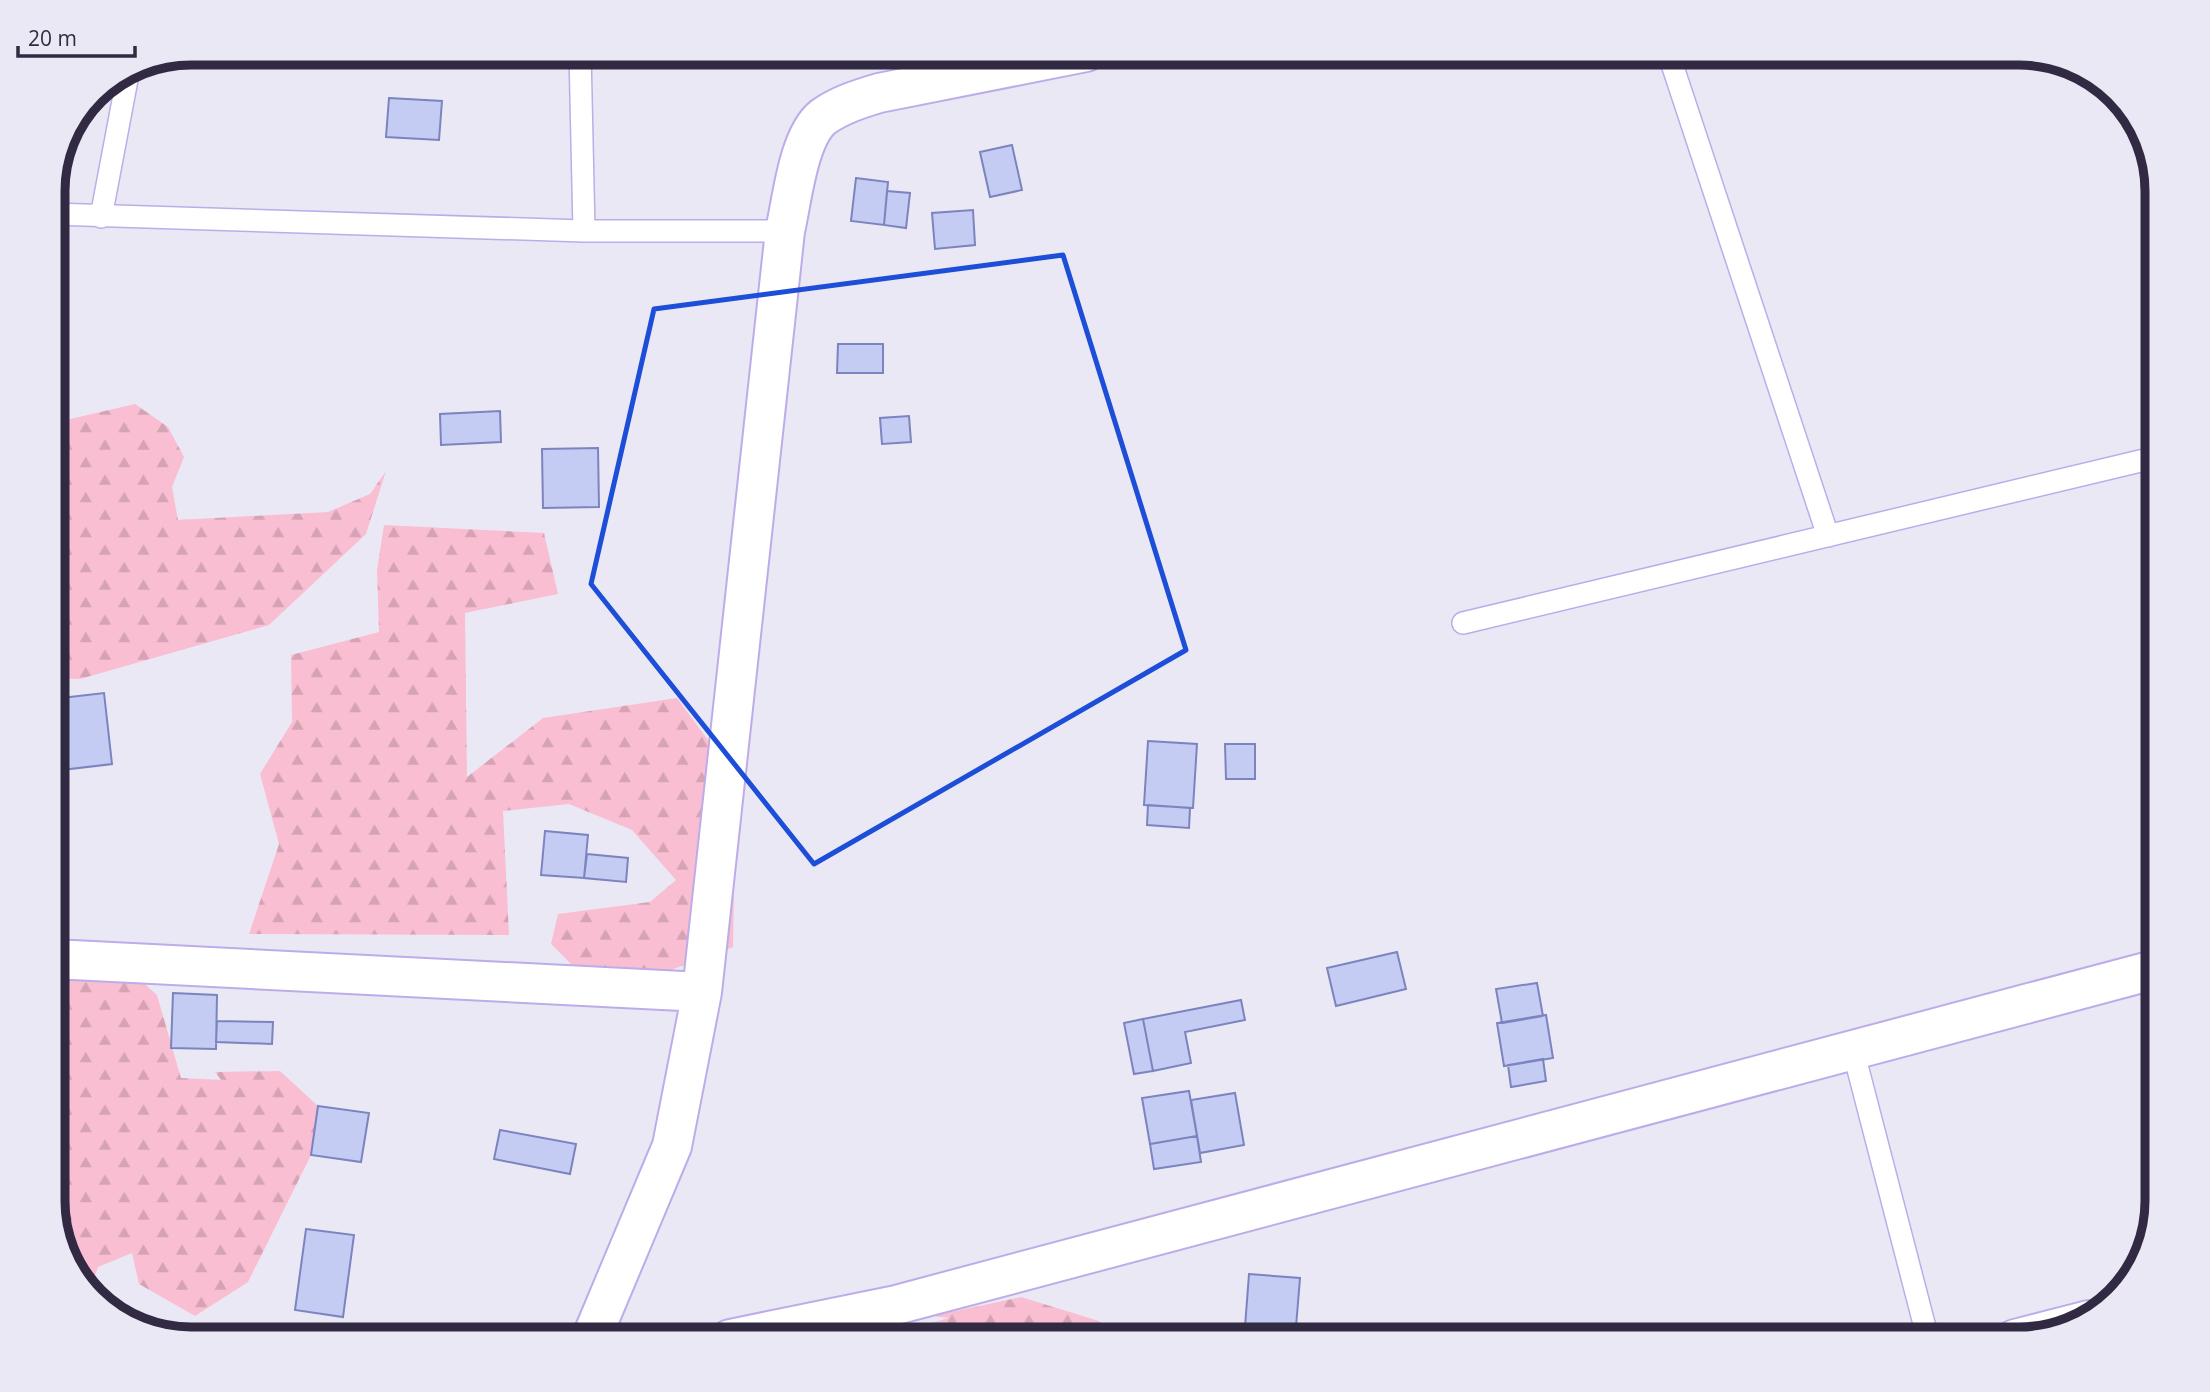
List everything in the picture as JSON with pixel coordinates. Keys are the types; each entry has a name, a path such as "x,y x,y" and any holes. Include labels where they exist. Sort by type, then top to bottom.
{"street":[{"path":"596,1327 672,1146 702,992 785,231 806,142 821,119 846,104 879,93 1020,65"},
{"path":"65,960 702,992"},
{"path":"789,1327 896,1305 2145,972"}],"lane":[{"path":"580,65 584,231"},
{"path":"1672,65 1828,536"},
{"path":"101,217 126,83"},
{"path":"65,215 584,231 785,231"},
{"path":"1463,623 2145,460"},
{"path":"1853,1050 1925,1327"}],"highlighted area":[{"path":"1063,255 1186,650 814,864 591,584 654,309"}],"green space":[{"path":"135,404 168,427 184,457 172,487 178,520 328,512 370,494 386,471 366,534 269,625 80,679 65,678 65,420"},
{"path":"384,525 544,533 558,594 465,613 467,777 543,718 677,698 736,778 733,947 660,974 575,968 551,944 558,914 650,902 676,880 632,830 569,804 503,811 509,935 249,934 279,844 260,774 292,722 291,655 379,632 377,570"},
{"path":"65,942 109,952 157,995 181,1078 221,1080 215,1072 280,1071 318,1106 311,1155 248,1282 195,1316 139,1284 132,1253 98,1267 93,1281 71,1242 65,1209"},
{"path":"1021,1297 1099,1321 1105,1327 919,1327 949,1318 932,1316"}],"building":[{"path":"389,98 442,101 439,140 386,137"},
{"path":"1012,145 1022,190 990,197 980,152"},
{"path":"856,178 888,182 884,225 851,221"},
{"path":"887,191 910,193 906,228 884,225"},
{"path":"973,210 975,245 935,249 932,213"},
{"path":"838,344 883,344 883,373 837,373"},
{"path":"500,411 501,442 441,445 440,414"},
{"path":"909,416 911,442 882,444 880,418"},
{"path":"598,448 599,507 543,508 542,449"},
{"path":"104,693 112,764 65,770 65,698"},
{"path":"1148,741 1197,744 1193,808 1144,805"},
{"path":"1225,744 1255,744 1255,779 1226,779"},
{"path":"1148,805 1190,808 1189,828 1147,825"},
{"path":"545,831 588,835 584,878 541,875"},
{"path":"587,854 628,858 626,882 584,878"},
{"path":"1397,952 1406,989 1336,1006 1327,968"},
{"path":"1537,983 1543,1016 1502,1023 1496,989"},
{"path":"173,993 217,995 216,1049 171,1048"},
{"path":"1241,1000 1245,1020 1185,1032 1191,1063 1153,1071 1143,1019"},
{"path":"1546,1015 1553,1058 1504,1066 1497,1023"},
{"path":"1143,1019 1153,1071 1134,1074 1124,1023"},
{"path":"217,1021 273,1022 272,1044 216,1042"},
{"path":"1543,1059 1546,1081 1511,1087 1508,1065"},
{"path":"1189,1091 1197,1136 1150,1144 1142,1098"},
{"path":"1235,1093 1244,1145 1200,1153 1191,1100"},
{"path":"318,1106 369,1113 361,1162 311,1155"},
{"path":"500,1130 576,1144 570,1174 494,1159"},
{"path":"1197,1136 1201,1162 1154,1169 1150,1144"},
{"path":"306,1229 354,1235 343,1317 295,1310"},
{"path":"1249,1274 1300,1278 1296,1327 1245,1327"}]}
